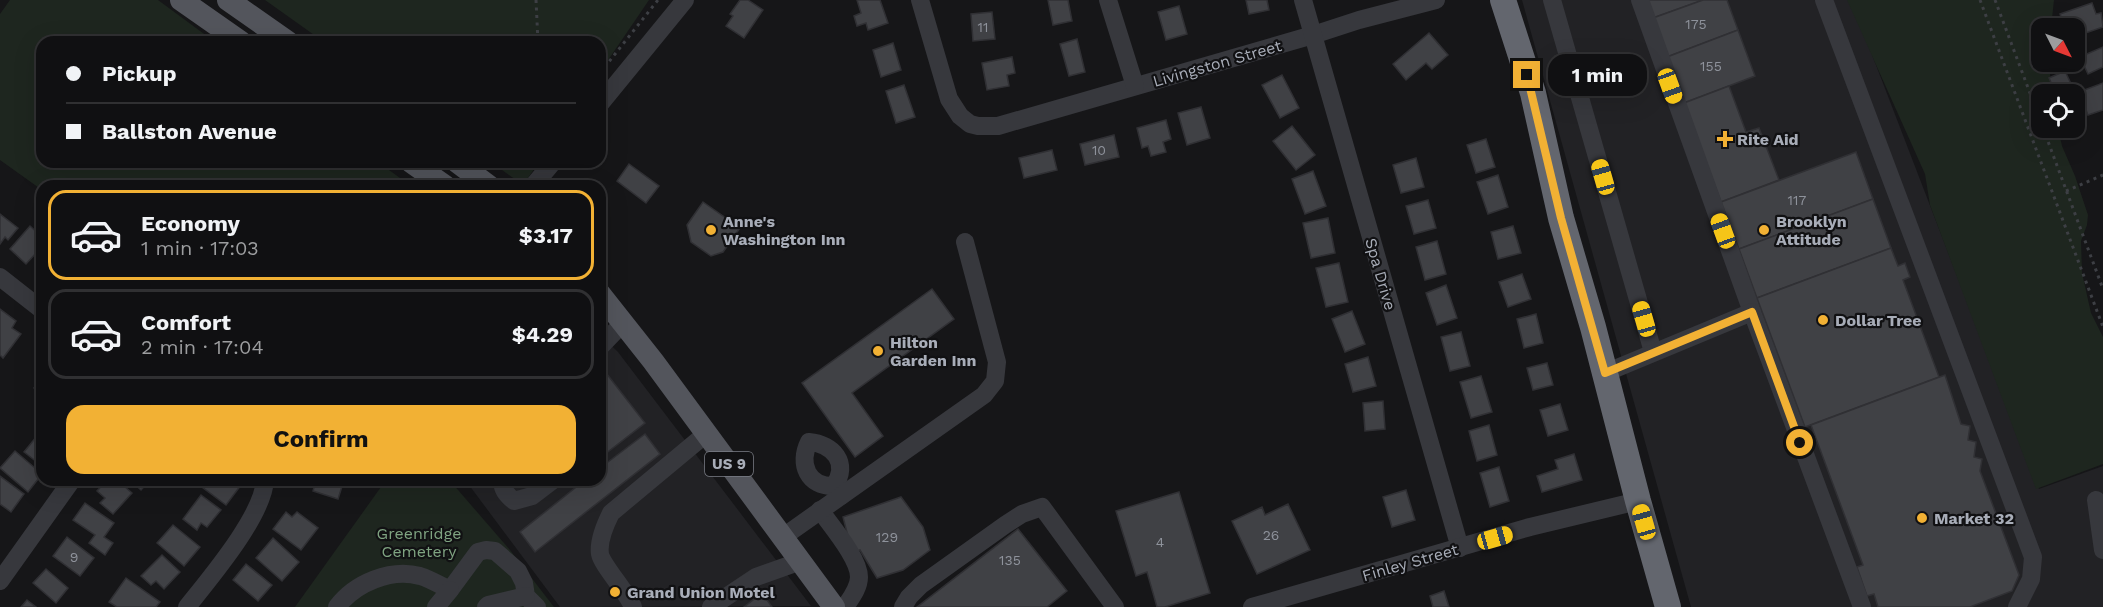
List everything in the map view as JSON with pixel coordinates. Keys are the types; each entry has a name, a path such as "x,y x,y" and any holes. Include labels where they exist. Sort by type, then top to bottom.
{"highway":[{"path":"1503,0 1533,93 1561,218 1668,607"}],"main road":[{"path":"228,0 279,36"},
{"path":"195,4 234,36"},
{"path":"420,168 436,180"},
{"path":"465,168 481,180"},
{"name":"US 9","path":"606,302 653,361 834,607"},
{"name":"US 9","path":"606,313 622,324"}],"street":[{"path":"606,97 685,0"},
{"name":"Livingston Street","path":"920,0 949,99 960,116 970,124 978,126 998,126 1359,20 1436,0"},
{"path":"1108,0 1135,86"},
{"name":"Spa Drive","path":"1303,0 1460,548"},
{"path":"1552,0 1653,352"},
{"path":"1640,0 1752,312 1862,607"},
{"path":"1824,0 2033,557 2031,579 2017,607"},
{"path":"538,180 547,168"},
{"path":"783,537 820,510 837,491 984,395 995,381 997,362 965,242"},
{"path":"0,277 36,305"},
{"path":"1605,373 1752,312"},
{"path":"606,341 622,324"},
{"path":"633,607 624,589 600,556 604,527 611,513 707,434"},
{"path":"0,581 68,486"},
{"path":"187,607 218,567 257,509 264,486"},
{"path":"503,486 514,501 532,496 545,486"},
{"path":"2096,500 2103,550"},
{"name":"Finley Street","path":"1252,607 1530,527 1638,501"},
{"path":"903,607 921,585 1022,514 1042,507 1113,606"},
{"path":"820,510 855,562 859,576 855,592 845,607"},
{"path":"436,607 478,552 486,550 495,551 518,571 532,602 486,607"},
{"path":"711,607 756,577 801,561"},
{"path":"337,607 346,596 373,580 399,573 421,576 450,590"}],"path":[{"path":"536,0 538,36"},
{"path":"606,65 658,0"},
{"path":"1980,0 2103,327"},
{"path":"1995,0 2031,97"},
{"path":"2046,138 2103,289"},
{"path":"2066,190 2103,175"}],"shaded area":[{"path":"1522,0 1851,0 2039,489 2103,466 2103,607 1691,607"},
{"path":"606,341 618,352 811,606 560,607 470,486 606,486"}],"green space":[{"path":"10,0 158,0 207,36 36,36 36,168 386,168 403,180 36,180 36,186 0,160 0,14"},
{"path":"265,0 649,0 606,63 606,36 316,36"},
{"path":"1847,0 2054,0 2052,18 2031,18 2031,72 2050,72 2050,84 2031,84 2031,138 2060,138 2088,215 2081,241 2082,273 2091,313 2103,337 2103,464 2036,489 1930,205 1925,174"},
{"path":"499,168 535,168 526,180 516,180"},
{"name":"Greenridge Cemetery","path":"382,486 455,486 510,550 554,607 295,607"}],"building":[{"path":"740,0 748,0 763,10 744,38 726,26 733,16 730,14"},
{"path":"857,0 880,0 888,23 868,30 866,23 857,26 854,16 861,13"},
{"path":"1048,0 1068,0 1072,21 1053,25"},
{"path":"1246,0 1267,0 1269,10 1249,14"},
{"path":"1646,0 1703,0 1653,18"},
{"path":"1703,0 1727,0 1738,30 1667,57 1653,18"},
{"path":"2092,3 2096,14 2101,13 2103,27 2085,33 2085,18 2061,18 2060,14"},
{"path":"1179,6 1187,34 1166,40 1158,12"},
{"path":"992,12 995,39 973,41 971,14"},
{"path":"1738,30 1755,76 1684,103 1667,57"},
{"path":"1429,33 1448,55 1432,69 1426,63 1406,80 1393,64"},
{"path":"1077,39 1085,72 1069,76 1060,44"},
{"path":"893,43 901,70 881,77 873,50"},
{"path":"2103,47 2103,67 2088,74 2085,68 2085,55"},
{"path":"1012,57 1015,73 1007,75 1009,86 987,90 982,63"},
{"path":"2065,72 2071,84 2052,84 2049,78"},
{"path":"1282,75 1299,108 1280,118 1262,85"},
{"path":"2103,83 2103,110 2088,115 2085,107 2085,90"},
{"path":"904,85 915,117 896,123 886,91"},
{"path":"1729,86 1746,132 1759,128 1779,180 1721,202 1684,103"},
{"path":"1201,107 1210,138 1187,145 1178,113"},
{"path":"1166,120 1171,139 1163,142 1166,152 1151,156 1148,146 1142,148 1137,128"},
{"path":"1292,126 1315,155 1296,170 1273,141"},
{"path":"1114,135 1119,157 1085,165 1080,144"},
{"path":"1486,139 1495,167 1476,173 1467,145"},
{"path":"1052,150 1057,170 1024,178 1019,158"},
{"path":"1856,152 1873,199 1739,249 1721,202"},
{"path":"1416,158 1424,187 1401,193 1393,165"},
{"path":"629,164 659,186 646,203 617,181"},
{"path":"1313,171 1326,206 1305,214 1292,179"},
{"path":"1498,175 1508,207 1488,214 1477,182"},
{"path":"1873,199 1891,248 1757,298 1739,249"},
{"path":"1428,200 1436,228 1414,234 1406,206"},
{"path":"703,202 740,228 723,252 711,256 691,242 687,225"},
{"path":"0,214 18,228 8,240 5,237 0,244"},
{"path":"1328,218 1335,253 1311,258 1303,223"},
{"path":"30,226 36,232 36,253 26,264 10,249"},
{"path":"1513,226 1521,253 1498,259 1491,232"},
{"path":"1437,241 1446,274 1425,280 1416,247"},
{"path":"1891,248 1898,266 1905,263 1910,277 1903,280 1939,377 1805,427 1757,298"},
{"path":"1339,263 1348,302 1326,307 1316,268"},
{"path":"1522,274 1531,299 1508,307 1499,282"},
{"path":"1446,285 1457,318 1437,325 1426,293"},
{"name":"Hilton Garden Inn","path":"932,289 954,319 852,393 883,436 855,457 802,383"},
{"path":"0,309 16,321 12,328 21,334 3,358 0,355"},
{"path":"1352,311 1365,344 1345,352 1332,319"},
{"path":"1536,314 1543,343 1524,348 1517,319"},
{"path":"1461,332 1470,366 1450,371 1441,337"},
{"path":"1368,357 1376,386 1353,392 1345,364"},
{"path":"1547,363 1553,385 1533,390 1527,368"},
{"path":"606,373 645,423 606,453"},
{"name":"Market 32","path":"1945,375 1961,424 1970,426 1968,440 1976,442 1974,457 1982,459 1980,471 2019,575 2012,591 1970,607 1878,607 1874,594 1867,596 1857,567 1863,565 1811,425"},
{"path":"1481,376 1492,412 1471,418 1460,382"},
{"path":"1383,401 1385,429 1365,431 1363,403"},
{"path":"1560,404 1568,430 1548,436 1540,410"},
{"path":"1489,425 1497,455 1477,461 1469,431"},
{"path":"645,434 660,454 535,552 520,532 578,486 606,486 606,463"},
{"path":"36,437 36,461 24,452"},
{"path":"15,451 36,469 36,482 28,492 0,468"},
{"path":"1574,454 1582,480 1542,492 1537,476 1558,469 1555,460"},
{"path":"1499,467 1509,501 1490,507 1480,473"},
{"path":"0,476 24,494 11,512 0,504"},
{"path":"102,486 124,486 132,493 113,514 100,503 105,498 97,491"},
{"path":"203,486 240,486 226,505"},
{"path":"314,486 342,486 338,499 313,491"},
{"path":"1406,490 1415,520 1392,527 1383,497"},
{"path":"1179,492 1210,593 1165,607 1157,607 1147,572 1136,576 1116,511"},
{"path":"201,495 221,510 207,527 201,523 197,530 183,519"},
{"path":"901,497 923,527 930,550 903,570 877,578 860,550 854,552 851,548 843,517"},
{"path":"85,503 114,523 104,537 113,543 105,555 89,543 95,535 73,520"},
{"path":"1288,504 1310,550 1257,574 1232,521 1262,507 1265,515"},
{"path":"286,512 292,517 297,512 318,528 301,550 273,529"},
{"path":"173,525 200,547 184,566 157,543"},
{"path":"1018,529 1067,591 1047,607 917,607"},
{"path":"67,537 94,558 80,576 53,556"},
{"path":"273,538 299,562 282,581 256,558"},
{"path":"162,555 180,572 164,589 156,581 151,585 141,576"},
{"path":"246,564 272,585 258,601 233,580"},
{"path":"46,569 68,588 56,603 33,583"},
{"path":"126,578 160,602 156,607 117,607 109,602"},
{"path":"1444,591 1449,607 1433,607 1430,596"},
{"path":"762,593 772,607 744,607"},
{"path":"27,600 36,607 21,607"}],"place":[{"name":"Rite Aid","path":"1725,139"},
{"name":"Anne's Washington Inn","path":"711,230"},
{"name":"Brooklyn Attitude","path":"1764,230"},
{"name":"Dollar Tree","path":"1823,320"},
{"name":"Hilton Garden Inn","path":"878,351"},
{"name":"Market 32","path":"1922,518"},
{"name":"Grand Union Motel","path":"615,592"}],"route":[{"path":"1527,75 1561,218 1605,373 1752,312 1800,443"}]}
